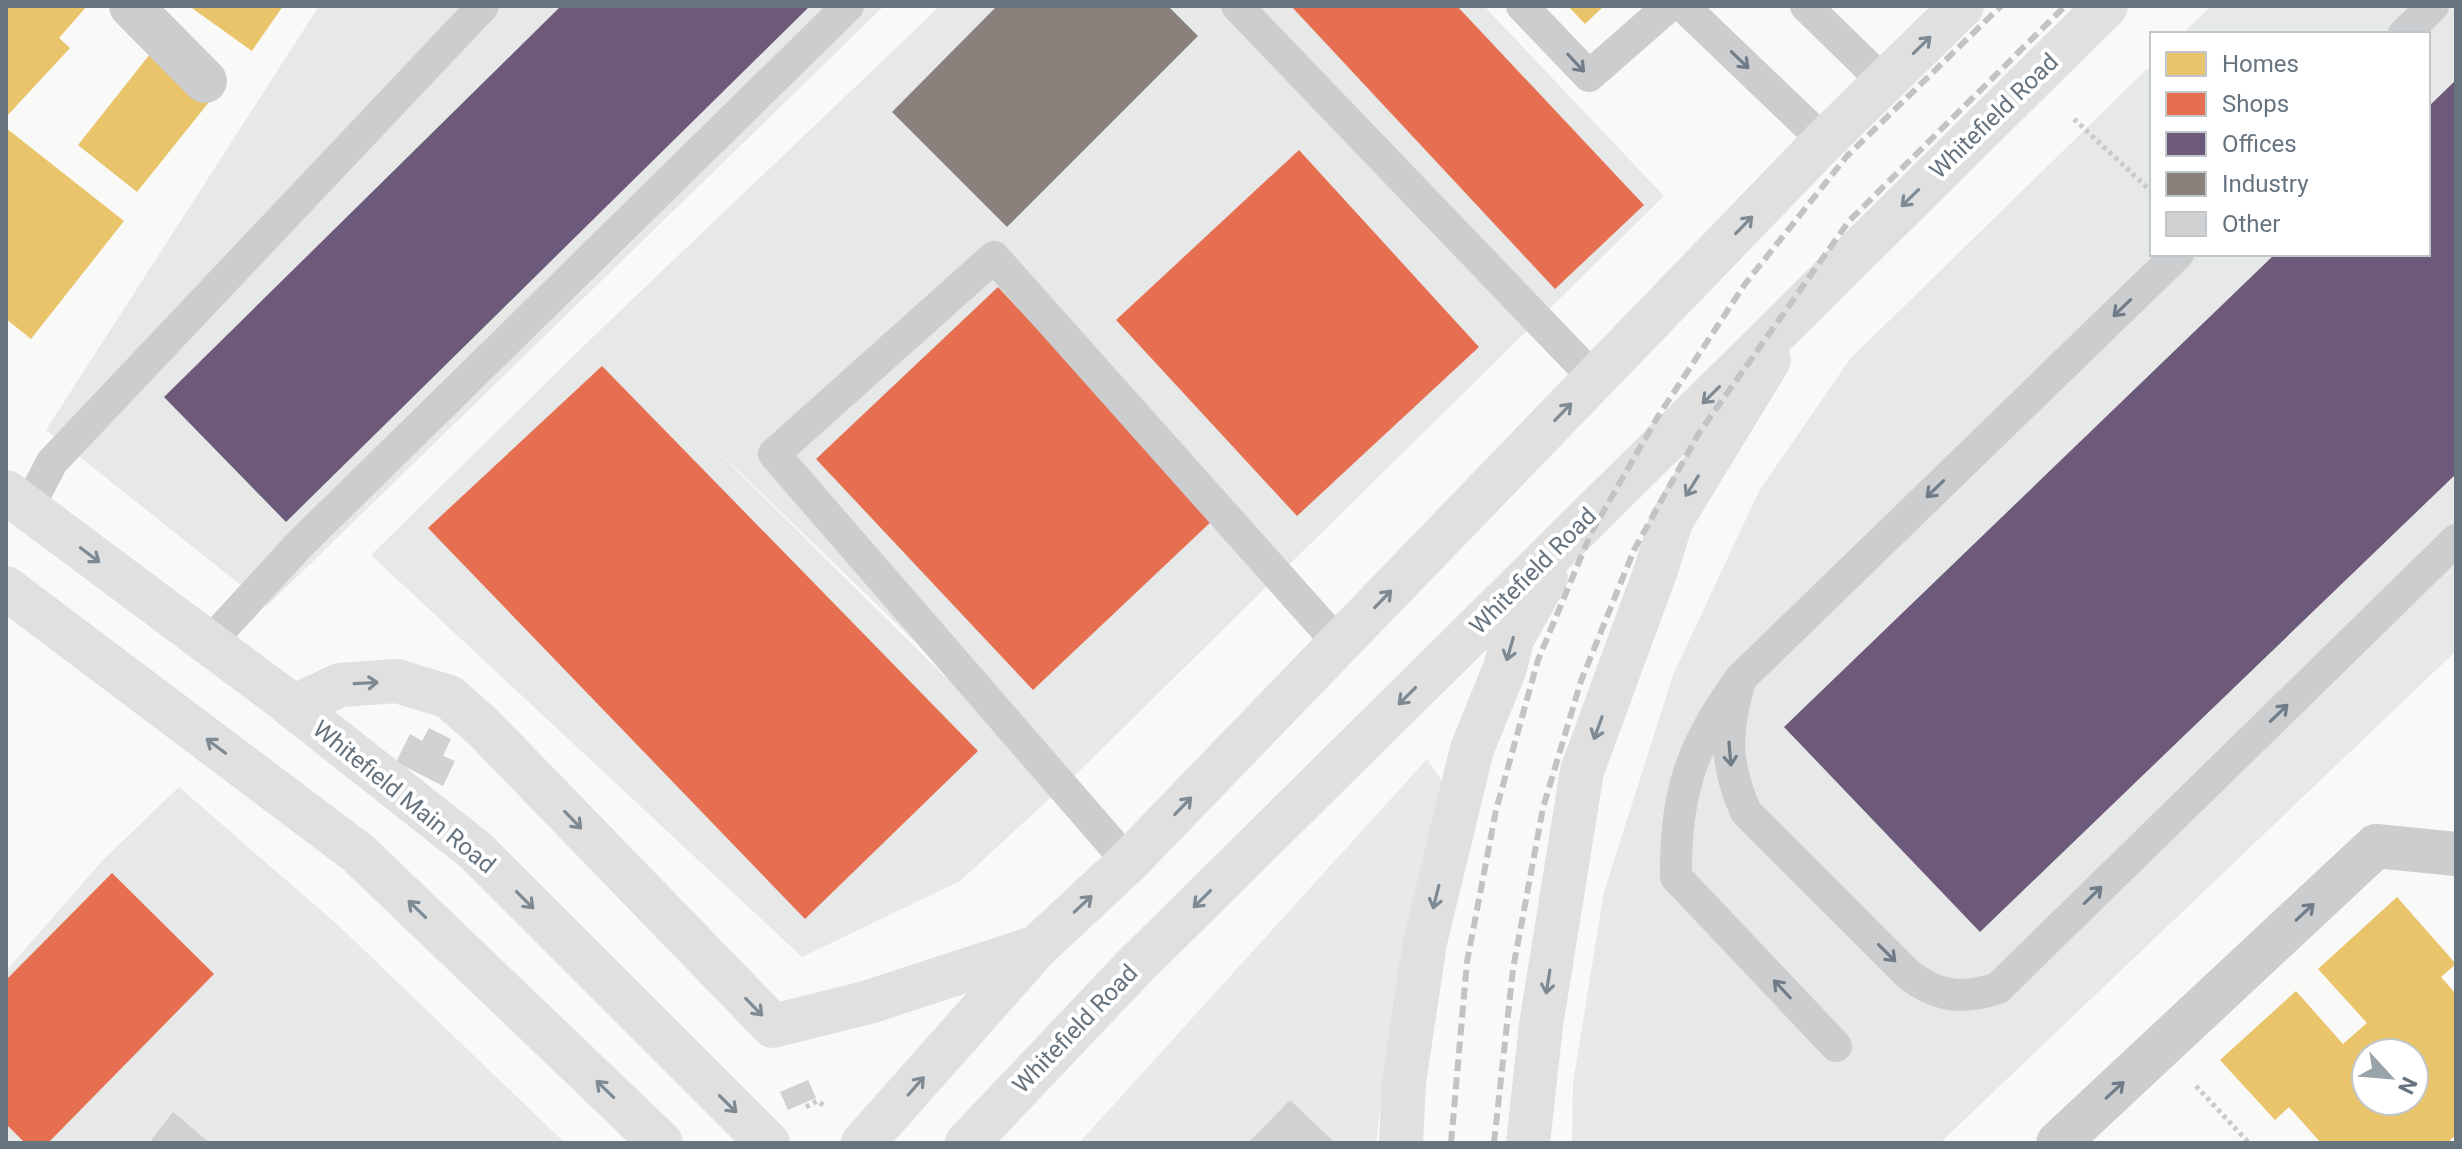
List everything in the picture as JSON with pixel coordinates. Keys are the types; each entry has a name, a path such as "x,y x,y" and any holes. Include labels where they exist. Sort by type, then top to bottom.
{"main road":[{"path":"863,1143 1037,947 1128,862 1824,141 1962,6"},
{"name":"Whitefield Road","path":"967,1143 1133,968 2106,6"},
{"path":"1528,1143 1541,1025 1582,771 1671,521 1806,300"},
{"name":"Whitefield Main Road","path":"17,500 293,707 476,851 768,1143"},
{"path":"1401,1143 1404,1082 1425,942 1472,749 1505,668 1512,639 1573,531"},
{"path":"6,588 358,853 661,1143"},
{"path":"293,707 340,685 397,681 449,697 484,728 773,1026 869,1002 1037,947"}],"street":[{"path":"131,6 205,81"},
{"path":"2058,1143 2376,846 2456,854"}],"lane":[{"path":"17,500 483,6"},
{"path":"208,644 299,545 848,6"},
{"path":"1237,6 1595,379"},
{"path":"1522,6 1589,76 1669,6"},
{"path":"1683,6 1824,141"},
{"path":"1806,6 1884,82"},
{"path":"2406,32 2433,6"},
{"path":"1836,1046 1676,877 1679,805 1688,771 1702,738 1741,678 2176,256"},
{"path":"1128,862 774,454 994,257 1339,644"},
{"path":"1741,678 1731,710 1728,744 1737,790 1746,812 1915,980 1937,993 1977,995 1998,988 2456,540"}],"path":[{"path":"2074,119 2150,190"},
{"path":"2160,1047 2249,1143"}],"shaded area":[{"path":"319,6 884,6 267,606 46,430"},
{"path":"940,6 1484,6 1664,196 1064,786 686,420 1059,790 960,881 802,957 371,555 597,333"},
{"path":"2211,6 2456,6 2456,651 1940,1143 1572,1143 1573,1083 1604,892 1673,675 1759,491 1850,359 2150,66 2150,256 2430,256 2430,32 2184,32"},
{"path":"1427,759 1442,781 1391,1029 1376,1143 1079,1143"},
{"path":"179,787 339,926 131,1143 6,1143 6,971 104,859"},
{"path":"1618,892 1857,1143 1584,1143 1584,1109"},
{"path":"339,926 565,1143 131,1143"}],"building: Homes":[{"path":"6,6 87,6 59,38 70,48 6,117"},
{"path":"189,6 283,6 252,51"},
{"path":"1568,6 1604,6 1585,24"},
{"path":"150,54 209,102 137,192 78,145"},
{"path":"6,128 124,221 31,339 6,319"},
{"path":"2397,897 2456,964 2441,977 2456,994 2456,1135 2447,1143 2321,1143 2289,1107 2275,1120 2220,1060 2296,991 2343,1044 2350,1038 2350,1117 2430,1117 2430,1037 2351,1037 2367,1023 2318,969"}],"building: Shops":[{"path":"1291,6 1457,6 1644,205 1555,289"},
{"path":"1299,150 1479,347 1297,516 1116,320"},
{"path":"998,287 1214,519 1033,690 816,459"},
{"path":"602,366 978,751 805,919 428,528"},
{"path":"112,873 214,974 48,1143 25,1143 6,1124 6,980"}],"building: Offices":[{"path":"561,6 810,6 286,522 164,397"},
{"path":"2456,80 2456,474 1980,932 1784,727 2273,256 2430,256 2430,105"}],"building: Industry":[{"path":"997,6 1168,6 1198,36 1007,227 892,112"}],"building: Other":[{"path":"429,728 451,739 443,756 455,761 443,786 396,762 410,734 422,741"},
{"path":"808,1080 816,1098 788,1110 780,1092"},
{"path":"1290,1100 1335,1143 1248,1143"},
{"path":"173,1112 210,1143 155,1143 151,1140"}],"railway":[{"path":"1451,1143 1467,962 1496,810 1538,660 1591,533 1657,418 1745,284 1847,156 2001,6"},
{"path":"1494,1143 1513,969 1543,808 1581,681 1634,550 1699,433 1849,221 2065,6"}]}
